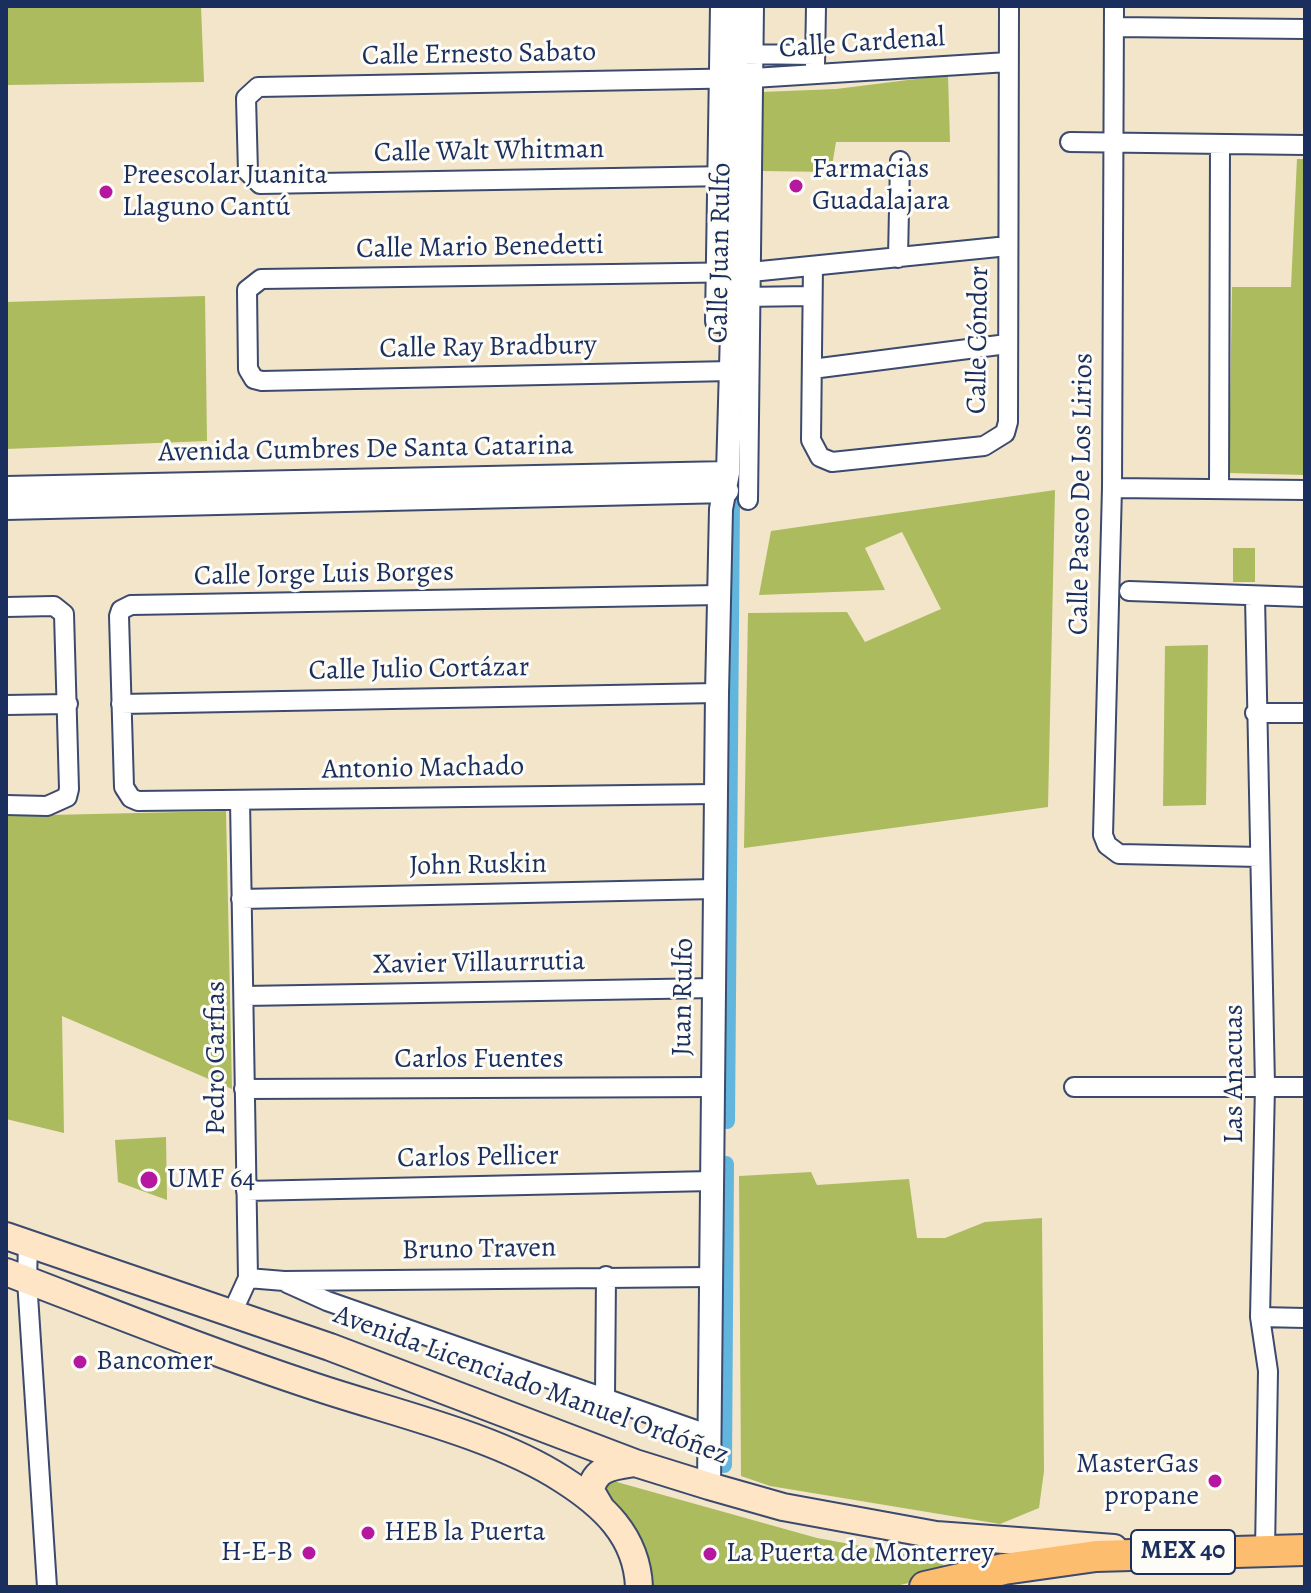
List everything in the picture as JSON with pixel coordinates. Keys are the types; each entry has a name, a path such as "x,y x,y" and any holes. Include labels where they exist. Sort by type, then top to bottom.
{"main road":[{"name":"Avenida Licenciado Manuel Ordóñez","path":"17,1240 330,1347 635,1463 783,1507 936,1535 1093,1544 1141,1554"},
{"path":"16,1276 286,1377 495,1446 561,1478 601,1508"},
{"path":"199,1345 232,1313"},
{"path":"258,1366 269,1327"},
{"path":"286,1377 299,1362 330,1347"},
{"path":"635,1463 606,1469 594,1479 591,1491 631,1546 639,1587"},
{"name":"MEX 40","path":"925,1587 1061,1560 1141,1554 1305,1550"}],"street":[{"name":"Calle Juan Rulfo","path":"722,6 737,54"},
{"name":"Calle Juan Rulfo","path":"737,6 734,297 748,500"},
{"name":"Calle Juan Rulfo","path":"720,487 723,371 734,297 727,176 737,54 754,6"},
{"path":"815,75 816,6"},
{"name":"Calle Cóndor","path":"813,266 811,440 815,453 825,461 984,446 1005,433 1008,422 1009,6"},
{"path":"1112,143 1114,6"},
{"path":"1114,27 1305,29"},
{"name":"Calle Cardenal","path":"737,54 815,55"},
{"name":"Calle Cardenal","path":"736,78 1008,62"},
{"name":"Calle Ernesto Sabato","path":"260,184 248,172 246,98 258,87 736,78"},
{"path":"1070,142 1305,145"},
{"name":"Calle Paseo De Los Lirios","path":"1112,143 1112,488 1102,826 1107,845 1119,854 1260,857"},
{"path":"1219,489 1220,144"},
{"path":"898,258 900,161"},
{"name":"Calle Walt Whitman","path":"260,184 727,176"},
{"name":"Calle Mario Benedetti","path":"262,381 250,376 248,369 247,290 261,279 734,272 1008,246"},
{"path":"734,297 812,296"},
{"path":"812,369 1007,344"},
{"name":"Calle Ray Bradbury","path":"262,381 723,371"},
{"name":"Avenida Cumbres De Santa Catarina","path":"6,508 82,497 720,487"},
{"name":"Juan Rulfo","path":"709,1486 720,487"},
{"name":"Avenida Cumbres De Santa Catarina","path":"6,488 82,497"},
{"path":"1112,488 1305,490"},
{"path":"1129,591 1305,597"},
{"name":"Calle Jorge Luis Borges","path":"131,798 124,787 119,616 131,605 719,595"},
{"name":"Las Anacuas","path":"1255,597 1265,1086 1260,1317 1268,1371 1265,1550"},
{"path":"6,607 54,606 60,609 66,625 69,789 67,797 55,804 6,805"},
{"name":"Calle Julio Cortázar","path":"121,704 717,693"},
{"path":"6,705 68,704"},
{"path":"1255,713 1305,713"},
{"name":"Antonio Machado","path":"131,798 240,800 715,794"},
{"name":"Pedro Garfias","path":"232,1313 248,1278 240,800"},
{"name":"John Ruskin","path":"241,899 715,889"},
{"name":"Xavier Villaurrutia","path":"244,996 715,988"},
{"name":"Carlos Fuentes","path":"244,1089 713,1087"},
{"path":"1074,1087 1305,1087"},
{"name":"Carlos Pellicer","path":"246,1191 712,1181"},
{"path":"17,1240 16,1276 47,1587"},
{"path":"605,1397 606,1276"},
{"name":"Bruno Traven","path":"248,1278 284,1281 711,1277"},
{"path":"284,1281 327,1301 710,1435"},
{"path":"1260,1317 1305,1318"}],"green space":[{"path":"6,6 201,6 204,82 6,85"},
{"path":"948,75 950,142 836,142 831,172 761,171 761,92 836,89"},
{"path":"1297,159 1305,159 1305,475 1229,473 1232,287 1291,287"},
{"path":"205,296 207,441 6,449 6,302"},
{"path":"1055,490 1048,807 744,848 748,613 847,612 865,642 941,609 902,532 865,548 885,590 759,595 771,531"},
{"path":"1233,548 1255,548 1255,582 1233,582"},
{"path":"1208,645 1206,805 1163,806 1165,646"},
{"path":"226,811 232,1089 62,1016 64,1133 6,1119 6,816"},
{"path":"166,1137 167,1200 118,1182 115,1140"},
{"path":"811,1172 817,1185 909,1179 917,1238 945,1238 985,1222 1042,1218 1044,1471 1039,1508 1000,1524 770,1486 741,1476 739,1176"},
{"path":"606,1479 817,1538 937,1560 946,1567 937,1576 892,1587 645,1587 595,1484"}],"waterway":[{"path":"727,1121 732,500 739,488"},
{"path":"724,1465 726,1164"}],"place":[{"name":"Farmacias Guadalajara","path":"796,186"},
{"name":"Preescolar Juanita Llaguno Cantú","path":"106,192"},
{"name":"UMF 64","path":"149,1180"},
{"name":"Bancomer","path":"80,1362"},
{"name":"MasterGas propane","path":"1215,1481"},
{"name":"HEB la Puerta","path":"368,1533"},
{"name":"H-E-B","path":"309,1553"},
{"name":"La Puerta de Monterrey","path":"710,1554"}]}
